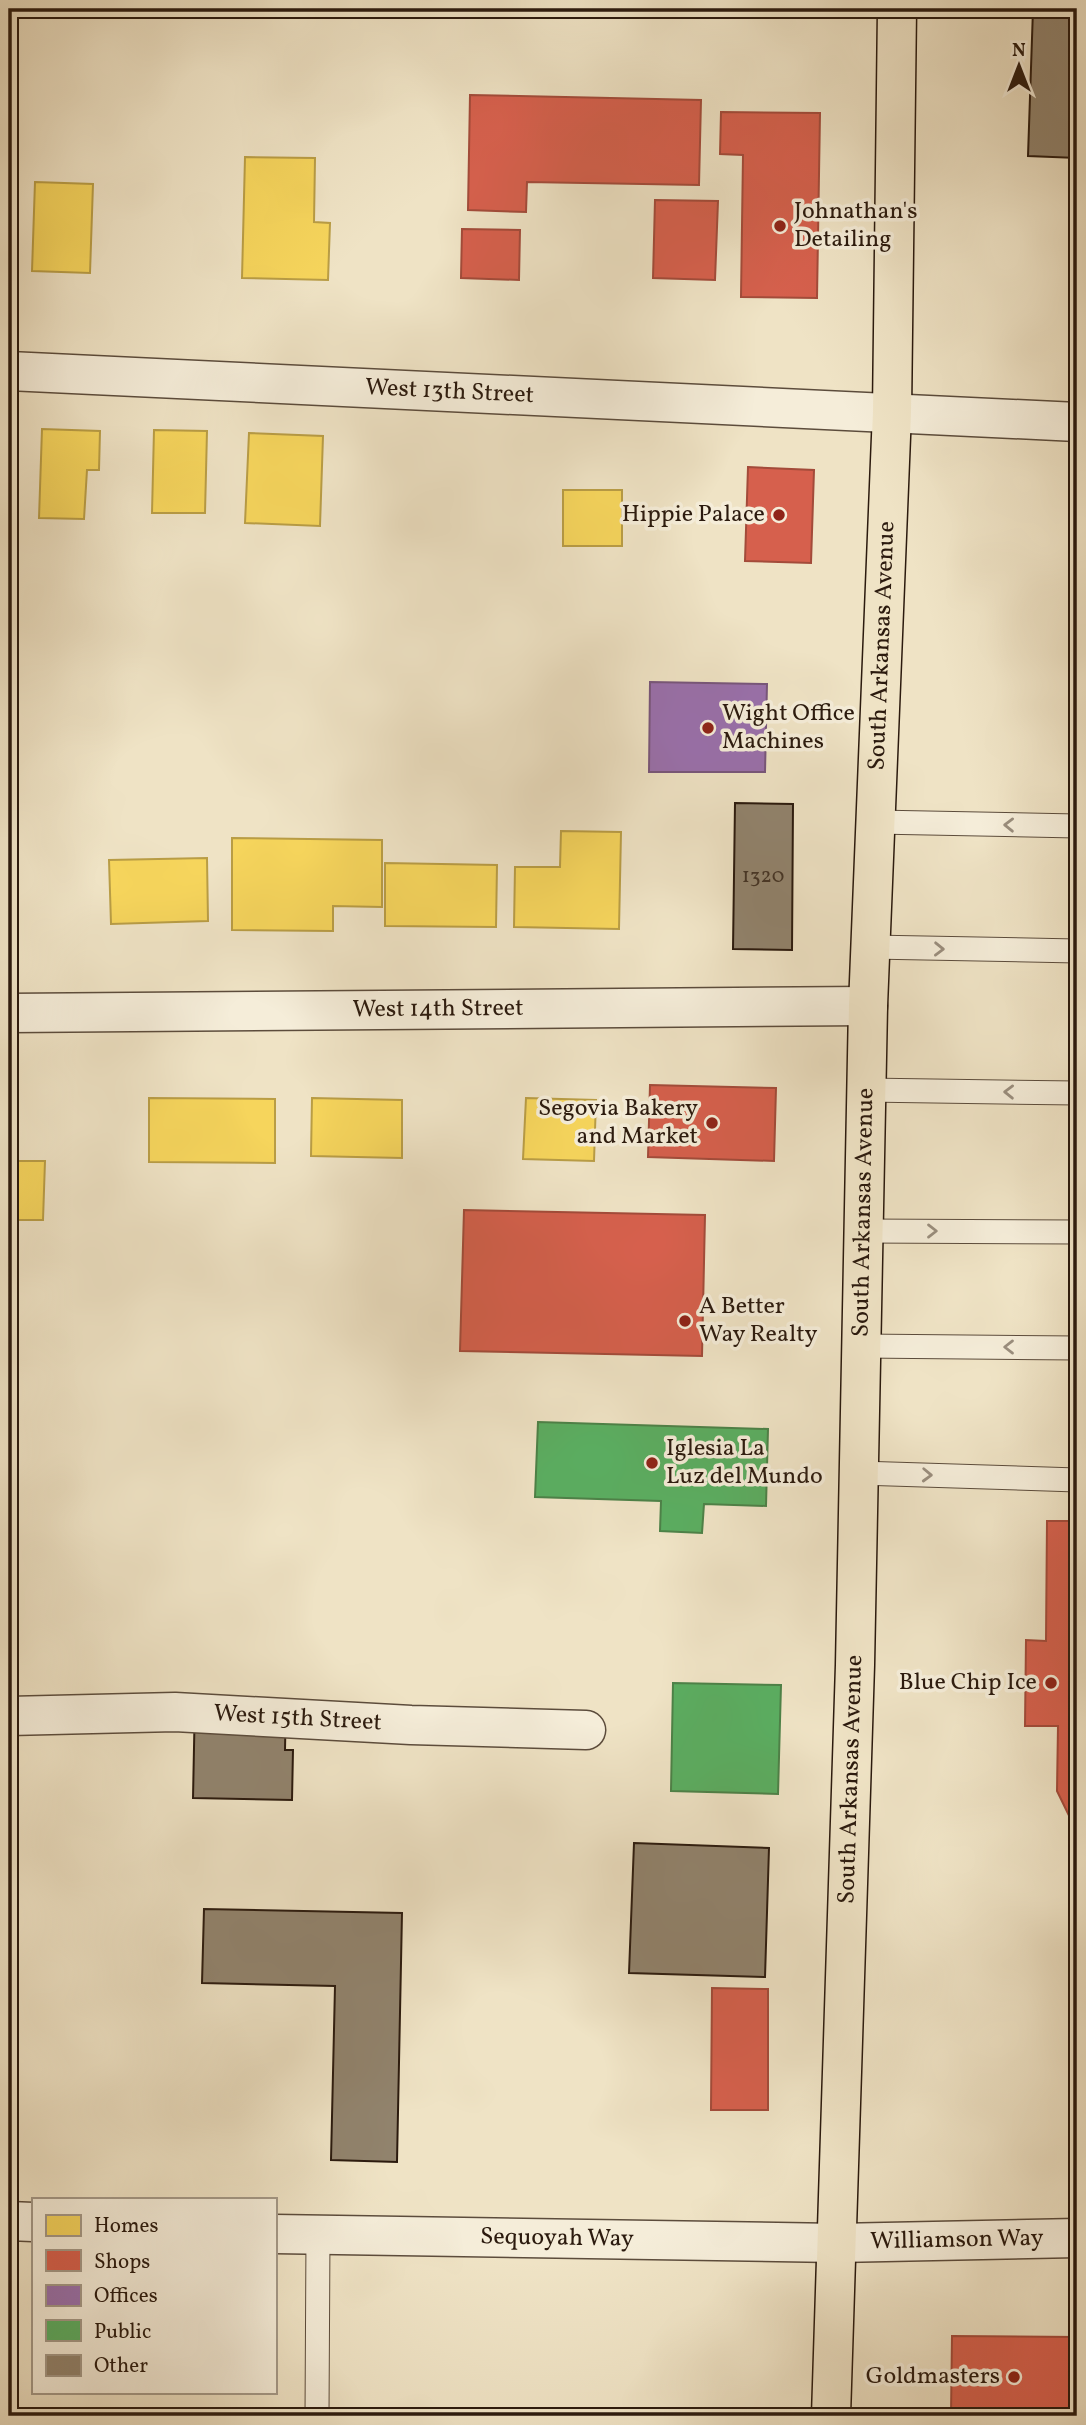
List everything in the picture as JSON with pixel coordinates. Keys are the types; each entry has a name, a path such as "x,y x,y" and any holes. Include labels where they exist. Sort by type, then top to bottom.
{"highway":[{"name":"South Arkansas Avenue","path":"831,2416 855,1665 868,1006 892,412 897,9"}],"street":[{"name":"West 13th Street","path":"9,371 1077,422"},
{"name":"West 14th Street","path":"9,1013 868,1006"},
{"name":"West 15th Street","path":"9,1716 175,1712 411,1725 586,1730"},
{"path":"9,2221 32,2222"},
{"name":"Sequoyah Way","path":"276,2234 837,2243"},
{"name":"Williamson Way","path":"837,2243 1077,2238"}],"lane":[{"path":"876,822 1077,826"},
{"path":"871,947 1077,951"},
{"path":"866,1090 1077,1093"},
{"path":"864,1231 1077,1231"},
{"path":"862,1346 1077,1348"},
{"path":"859,1473 1077,1480"},
{"path":"317,2416 318,2236"}],"building: Homes":[{"path":"245,157 315,158 314,222 330,223 328,280 242,278"},
{"path":"35,182 93,184 90,273 32,271"},
{"path":"42,429 100,431 99,470 87,470 84,519 39,518"},
{"path":"154,430 207,431 205,513 152,513"},
{"path":"249,433 323,436 320,526 245,523"},
{"path":"563,490 622,490 622,546 563,546"},
{"path":"561,831 621,832 619,929 514,927 515,867 560,867"},
{"path":"232,838 382,840 382,907 333,906 333,931 232,930"},
{"path":"207,858 208,921 111,924 109,860"},
{"path":"385,863 497,865 496,927 385,926"},
{"path":"149,1098 275,1099 275,1163 149,1162"},
{"path":"312,1098 402,1100 402,1158 311,1156"},
{"path":"526,1098 596,1100 594,1161 523,1159"},
{"path":"9,1161 45,1161 43,1220 9,1220"}],"building: Shops":[{"path":"470,95 701,100 699,185 527,182 526,212 468,210"},
{"name":"Johnathan's Detailing","path":"721,112 820,113 817,298 741,297 743,155 720,154"},
{"path":"655,200 718,201 715,280 653,278"},
{"path":"462,229 520,230 519,280 461,278"},
{"name":"Hippie Palace","path":"748,467 814,470 811,563 745,561"},
{"name":"Segovia Bakery and Market","path":"650,1085 776,1088 774,1161 648,1157"},
{"path":"464,1210 705,1215 702,1356 460,1351"},
{"name":"Blue Chip Ice","path":"1047,1521 1077,1521 1077,1832 1057,1791 1058,1726 1025,1726 1026,1640 1046,1641"},
{"path":"712,1988 768,1989 768,2110 711,2110"},
{"name":"Goldmasters","path":"952,2336 1077,2337 1077,2416 951,2416"}],"building: Offices":[{"name":"Wight Office Machines","path":"650,682 767,684 765,772 649,772"}],"building: Public":[{"name":"Iglesia La Luz del Mundo","path":"538,1422 768,1429 766,1506 704,1504 702,1533 660,1531 661,1501 535,1497"},
{"path":"673,1683 781,1685 778,1794 671,1791"}],"building: Other":[{"path":"1033,9 1077,9 1077,158 1028,156"},
{"path":"735,803 793,804 792,950 733,949"},
{"path":"195,1698 286,1700 285,1750 293,1750 292,1800 193,1798"},
{"path":"634,1843 769,1848 765,1977 629,1973"},
{"path":"204,1909 402,1913 397,2162 331,2160 335,1986 202,1983"}],"place":[{"name":"Johnathan's Detailing","path":"780,226"},
{"name":"Hippie Palace","path":"779,515"},
{"name":"Wight Office Machines","path":"708,728"},
{"name":"Segovia Bakery and Market","path":"712,1123"},
{"name":"A Better Way Realty","path":"685,1321"},
{"name":"Iglesia La Luz del Mundo","path":"652,1463"},
{"name":"Blue Chip Ice","path":"1051,1683"},
{"name":"Goldmasters","path":"1014,2377"}]}
